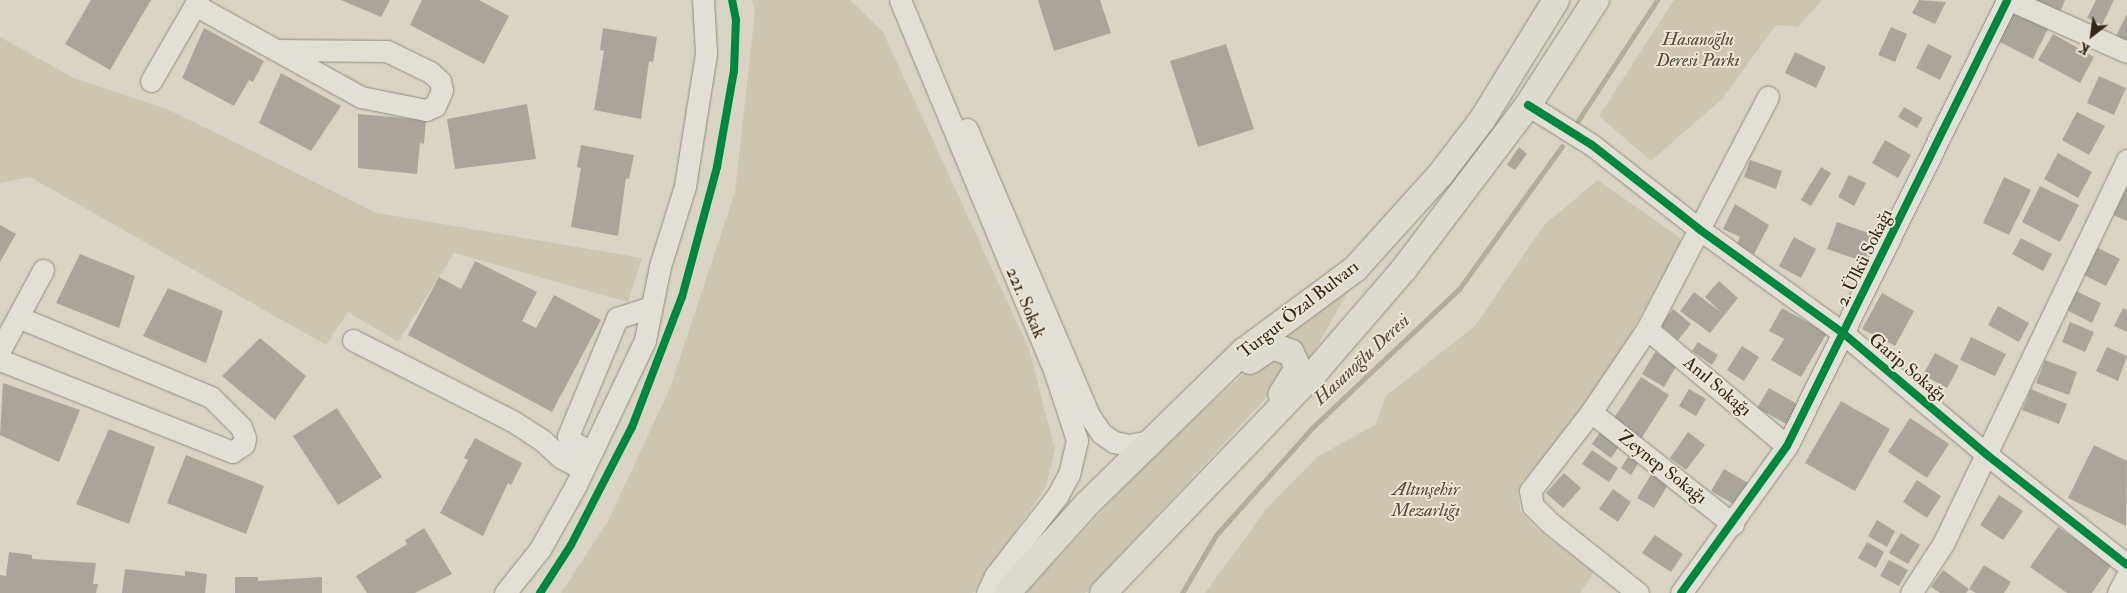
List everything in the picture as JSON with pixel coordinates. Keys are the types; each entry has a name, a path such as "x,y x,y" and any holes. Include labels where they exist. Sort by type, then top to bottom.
{"main road":[{"name":"Turgut Özal Bulvarı","path":"1007,593 1087,504 1244,351 1355,269 1440,175 1507,83 1556,0"},
{"path":"1103,593 1316,371 1398,277 1528,105 1596,0"},
{"path":"1507,83 1528,105"},
{"path":"1150,441 1193,411 1262,351 1272,346 1291,353 1298,368 1295,378 1232,448 1199,492"}],"street":[{"path":"505,593 540,549 588,461 637,361 660,266 685,186 706,53 703,0"},
{"name":"221. Sokak","path":"900,0 1055,373 1077,440 1069,474 1058,495 995,576 987,593"},
{"name":"221. Sokak","path":"914,0 1089,415 1101,433 1114,442 1129,445 1150,441"},
{"path":"2009,0 2127,52"},
{"name":"2. Ülkü Sokağı","path":"1681,593 1733,524 1787,446 2009,0"},
{"path":"152,82 196,3 276,50 362,97 416,111 435,106 442,90 440,81 430,72 387,52 276,50"},
{"path":"1638,593 1550,523 1533,506 1530,491 1591,412 1647,329 1768,97"},
{"name":"Garip Sokağı","path":"1528,105 1592,145 1600,154 1699,229 1844,334 1986,454 2127,564"},
{"path":"1910,593 1943,544 2127,160"},
{"path":"0,350 43,270"},
{"path":"588,461 570,442 568,436 618,318 632,311 651,307"},
{"path":"0,360 232,452 244,444 245,438 241,427 210,397 18,317"},
{"name":"Anıl Sokağı","path":"1647,329 1787,446"},
{"path":"353,340 511,420 542,440 560,457 588,461"},
{"name":"Zeynep Sokağı","path":"1591,412 1733,524"},
{"path":"2118,593 2127,575"}],"green space":[{"path":"752,0 850,0 883,32 1029,349 1055,450 1046,487 973,593 561,593 608,521 670,388 735,192 755,12"},
{"name":"Hasanoğlu Deresi Parkı","path":"1674,0 1822,0 1798,27 1776,25 1722,99 1651,161 1599,116"},
{"path":"0,37 74,78 167,109 377,213 642,258 628,302 454,253 398,342 348,312 326,345 30,177 0,183"},
{"name":"Altınşehir Mezarlığı","path":"1598,180 1680,238 1682,244 1591,403 1522,482 1518,493 1520,510 1533,526 1594,572 1580,593 1205,593 1268,507 1317,457 1375,425 1387,395 1475,326 1544,225"},
{"path":"1350,288 1309,361 1301,346 1285,335"},
{"path":"1287,358 1277,386 1085,593 1025,593 1161,448 1255,364"}],"building":[{"path":"91,0 151,0 110,70 65,44"},
{"path":"341,0 390,0 381,17"},
{"path":"422,0 479,0 509,16 484,64 410,25"},
{"path":"1038,0 1100,0 1111,33 1054,51"},
{"path":"1919,0 1946,2 1935,24 1912,13"},
{"path":"2028,0 2065,0 2059,14"},
{"path":"2096,0 2114,0 2102,25 2087,18"},
{"path":"2013,4 2051,23 2033,59 1996,40"},
{"path":"2127,14 2127,42 2116,36"},
{"path":"1891,27 1907,34 1895,62 1878,55"},
{"path":"204,28 264,61 253,82 249,80 234,106 182,78"},
{"path":"603,28 657,37 653,62 649,61 641,119 594,110 604,51 600,50"},
{"path":"2053,34 2094,57 2080,83 2038,60"},
{"path":"1226,44 1254,129 1198,147 1170,61"},
{"path":"1928,44 1952,56 1940,80 1916,68"},
{"path":"1795,52 1826,67 1816,88 1785,73"},
{"path":"281,73 341,106 311,151 259,123"},
{"path":"2099,76 2126,88 2114,115 2087,103"},
{"path":"527,104 536,159 455,169 447,119"},
{"path":"1904,107 1923,118 1917,128 1898,117"},
{"path":"2077,112 2105,126 2089,155 2062,140"},
{"path":"358,114 426,120 424,144 420,143 417,174 358,168"},
{"path":"1885,140 1911,155 1898,178 1872,163"},
{"path":"581,145 634,155 629,179 626,178 618,236 571,227 581,168 577,167"},
{"path":"1519,147 1527,154 1515,170 1507,165"},
{"path":"2058,153 2092,172 2078,198 2044,179"},
{"path":"1750,160 1782,171 1776,189 1744,177"},
{"path":"1821,167 1831,173 1811,206 1801,200"},
{"path":"1849,175 1866,183 1854,206 1838,197"},
{"path":"2004,177 2031,190 2009,235 1983,223"},
{"path":"2127,180 2127,221 2111,214"},
{"path":"2040,186 2079,205 2060,242 2022,222"},
{"path":"1735,204 1769,225 1754,254 1737,245 1740,237 1723,229"},
{"path":"1837,222 1874,235 1865,262 1827,249"},
{"path":"0,225 16,234 0,262"},
{"path":"1794,237 1816,249 1801,278 1779,266"},
{"path":"2021,238 2052,254 2043,271 2012,254"},
{"path":"2096,247 2120,259 2106,286 2082,274"},
{"path":"80,254 135,276 119,328 56,303"},
{"path":"475,261 537,292 522,321 536,328 554,295 601,320 552,412 408,335 439,277 461,289"},
{"path":"1719,281 1738,298 1710,333 1680,311 1694,292 1722,313 1705,297"},
{"path":"168,288 223,311 206,363 143,336"},
{"path":"2074,290 2101,303 2092,323 2065,309"},
{"path":"1882,293 1914,311 1895,346 1862,329"},
{"path":"1998,306 2029,323 2019,342 1988,325"},
{"path":"1782,308 1827,333 1801,377 1771,360 1784,339 1769,331"},
{"path":"2123,308 2127,310 2127,332 2114,326"},
{"path":"1673,309 1691,324 1678,340 1660,325"},
{"path":"2070,322 2094,332 2085,352 2062,342"},
{"path":"1971,337 2006,354 1995,376 1960,360"},
{"path":"260,338 306,376 275,420 222,376"},
{"path":"1698,342 1718,355 1712,365 1692,351"},
{"path":"1742,346 1759,357 1744,381 1727,370"},
{"path":"2107,347 2127,356 2118,381 2096,371"},
{"path":"1655,352 1677,365 1664,387 1642,374"},
{"path":"1935,353 1959,366 1947,388 1923,375"},
{"path":"2045,360 2077,372 2069,395 2036,383"},
{"path":"1641,377 1669,395 1639,442 1610,424"},
{"path":"3,383 80,410 59,462 0,435"},
{"path":"1769,388 1799,405 1788,425 1757,408"},
{"path":"1689,389 1706,399 1696,416 1679,406"},
{"path":"2031,389 2067,404 2059,424 2022,410"},
{"path":"1841,401 1890,429 1855,491 1805,463"},
{"path":"337,408 382,477 338,505 293,436"},
{"path":"1910,418 1949,444 1927,478 1888,452"},
{"path":"109,429 155,447 129,524 76,504"},
{"path":"1601,431 1620,445 1611,458 1592,444"},
{"path":"1688,432 1705,445 1686,470 1670,458"},
{"path":"475,438 522,463 511,485 508,483 483,536 440,513 468,460 464,458"},
{"path":"2094,445 2127,461 2126,526 2068,498"},
{"path":"1592,450 1618,468 1609,482 1582,464"},
{"path":"1631,452 1641,459 1631,475 1621,468"},
{"path":"186,455 264,486 246,534 167,503"},
{"path":"1724,469 1748,483 1735,505 1711,491"},
{"path":"1564,473 1581,488 1563,508 1546,493"},
{"path":"1652,473 1669,483 1654,508 1637,498"},
{"path":"1917,480 1941,496 1927,518 1903,502"},
{"path":"1613,489 1631,502 1618,522 1599,509"},
{"path":"1999,495 2023,511 2003,540 1980,525"},
{"path":"1877,520 1895,531 1887,547 1868,536"},
{"path":"2058,527 2112,564 2092,593 2067,593 2030,567"},
{"path":"424,528 452,574 415,593 367,593 356,576 407,544 405,540"},
{"path":"1901,533 1920,545 1908,564 1889,553"},
{"path":"1655,535 1683,554 1671,572 1642,553"},
{"path":"1867,542 1884,552 1876,568 1858,558"},
{"path":"9,552 32,555 32,559 96,563 93,584 98,584 96,593 0,593 0,575 6,576"},
{"path":"1889,560 1908,570 1899,586 1880,576"},
{"path":"1984,565 2011,582 2004,593 1976,593 1969,589"},
{"path":"125,569 185,576 185,571 207,574 205,593 122,593"},
{"path":"1943,570 1969,589 1966,593 1940,593 1931,587"},
{"path":"235,577 258,577 258,581 322,577 322,593 235,593"}],"waterway":[{"name":"Hasanoğlu Deresi","path":"1577,122 1657,0"},
{"name":"Hasanoğlu Deresi","path":"1182,593 1216,535 1313,427 1459,289 1562,146"}],"cycle path":[{"path":"540,593 571,545 632,427 682,297 717,167 734,71 736,20 732,0"},
{"path":"1681,593 1787,446 2007,0"},
{"path":"1528,105 1592,145 1699,229 1844,334 1986,454 2127,565"}]}
